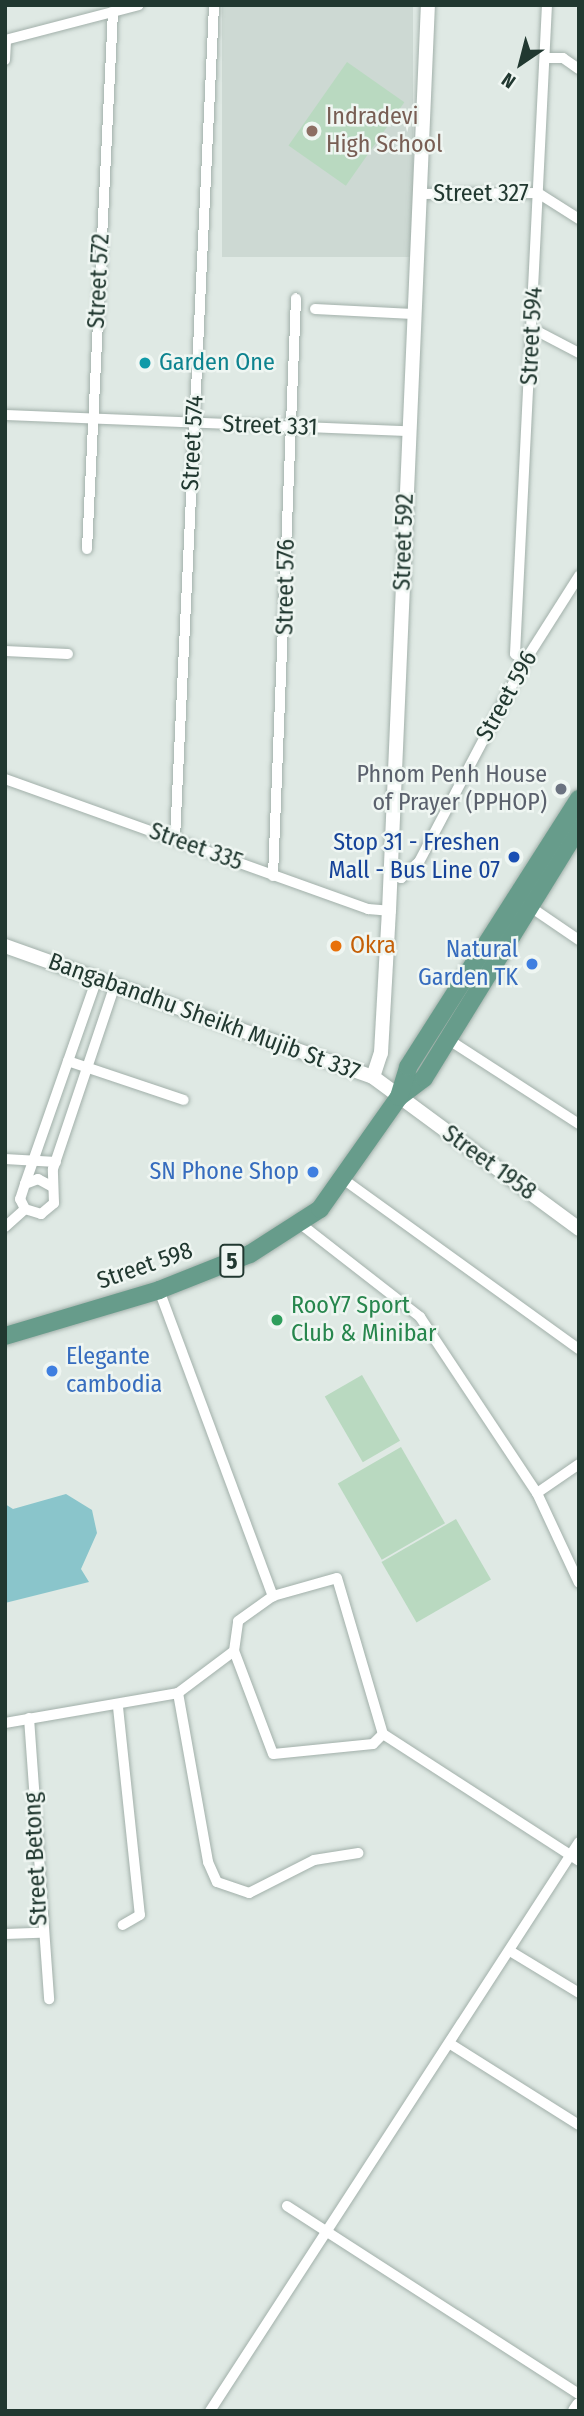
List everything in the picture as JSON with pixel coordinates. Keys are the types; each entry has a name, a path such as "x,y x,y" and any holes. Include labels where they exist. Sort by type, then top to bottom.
{"main road":[{"name":"Street 598","path":"5,1336 159,1290 302,1225 343,1179 399,1097 408,1067 579,799"},
{"name":"Street 598","path":"399,1097 424,1078 532,908 579,827"}],"street":[{"path":"5,60 6,40 139,5"},
{"name":"Street 574","path":"175,839 214,5"},
{"name":"Street 592","path":"373,1077 381,1053 389,911 428,5"},
{"name":"Street 594","path":"526,661 515,654 547,5"},
{"name":"Street 572","path":"87,549 113,12"},
{"path":"545,58 563,58 579,69"},
{"name":"Street 327","path":"419,194 538,193 579,219"},
{"name":"Street 576","path":"274,876 296,298"},
{"path":"315,309 413,314"},
{"path":"533,329 579,353"},
{"name":"Street 331","path":"5,415 408,431"},
{"name":"Street 596","path":"390,874 401,877 419,862 526,661 579,576"},
{"path":"5,651 68,654"},
{"name":"Street 335","path":"5,779 274,876 389,911"},
{"path":"517,898 579,940"},
{"name":"Bangabandhu Sheikh Mujib St 337","path":"5,946 373,1077 399,1097"},
{"path":"25,1209 20,1194 34,1161 97,978"},
{"path":"25,1209 46,1212 55,1197 51,1186 56,1162 115,985"},
{"path":"449,1040 579,1124"},
{"path":"68,1061 184,1100"},
{"name":"Street 1958","path":"399,1097 579,1229"},
{"path":"5,1159 56,1162"},
{"path":"25,1184 38,1179 51,1186"},
{"path":"343,1179 579,1349"},
{"path":"5,1227 25,1209"},
{"path":"302,1225 420,1317 537,1493 579,1583"},
{"path":"159,1290 273,1596"},
{"path":"537,1493 579,1464"},
{"path":"383,1734 373,1744 273,1754 234,1651 238,1621 273,1596 327,1577 343,1583 383,1734 575,1859"},
{"path":"5,1723 118,1707 178,1693 234,1651"},
{"path":"178,1693 217,1882 249,1894 314,1860 358,1853"},
{"path":"118,1707 140,1915 123,1925"},
{"name":"Street Betong","path":"29,1718 40,1933 49,1998"},
{"path":"210,2411 452,2045 510,1951 575,1859 579,1842"},
{"path":"5,1934 40,1933"},
{"path":"510,1951 579,1993"},
{"path":"452,2045 579,2125"},
{"path":"287,2206 579,2394"},
{"path":"575,2411 579,2405"}],"shaded area":[{"name":"Indradevi High School","path":"222,5 413,5 413,257 222,257"}],"green space":[{"path":"347,62 404,102 346,186 288,146"},
{"path":"362,1375 400,1441 363,1462 325,1396"},
{"path":"401,1447 445,1523 382,1560 338,1484"},
{"path":"456,1519 491,1580 417,1623 382,1562"}],"water":[{"path":"66,1494 92,1510 97,1533 81,1569 89,1582 5,1603 5,1504 13,1509"}],"place":[{"name":"Indradevi High School","path":"312,131"},
{"name":"Garden One","path":"145,363"},
{"name":"Phnom Penh House of Prayer (PPHOP)","path":"561,789"},
{"name":"Stop 31 - Freshen Mall - Bus Line 07","path":"514,857"},
{"name":"Okra","path":"336,946"},
{"name":"Natural Garden TK","path":"532,964"},
{"name":"SN Phone Shop","path":"313,1172"},
{"name":"RooY7 Sport Club & Minibar","path":"277,1320"},
{"name":"Elegante cambodia","path":"52,1371"}]}
